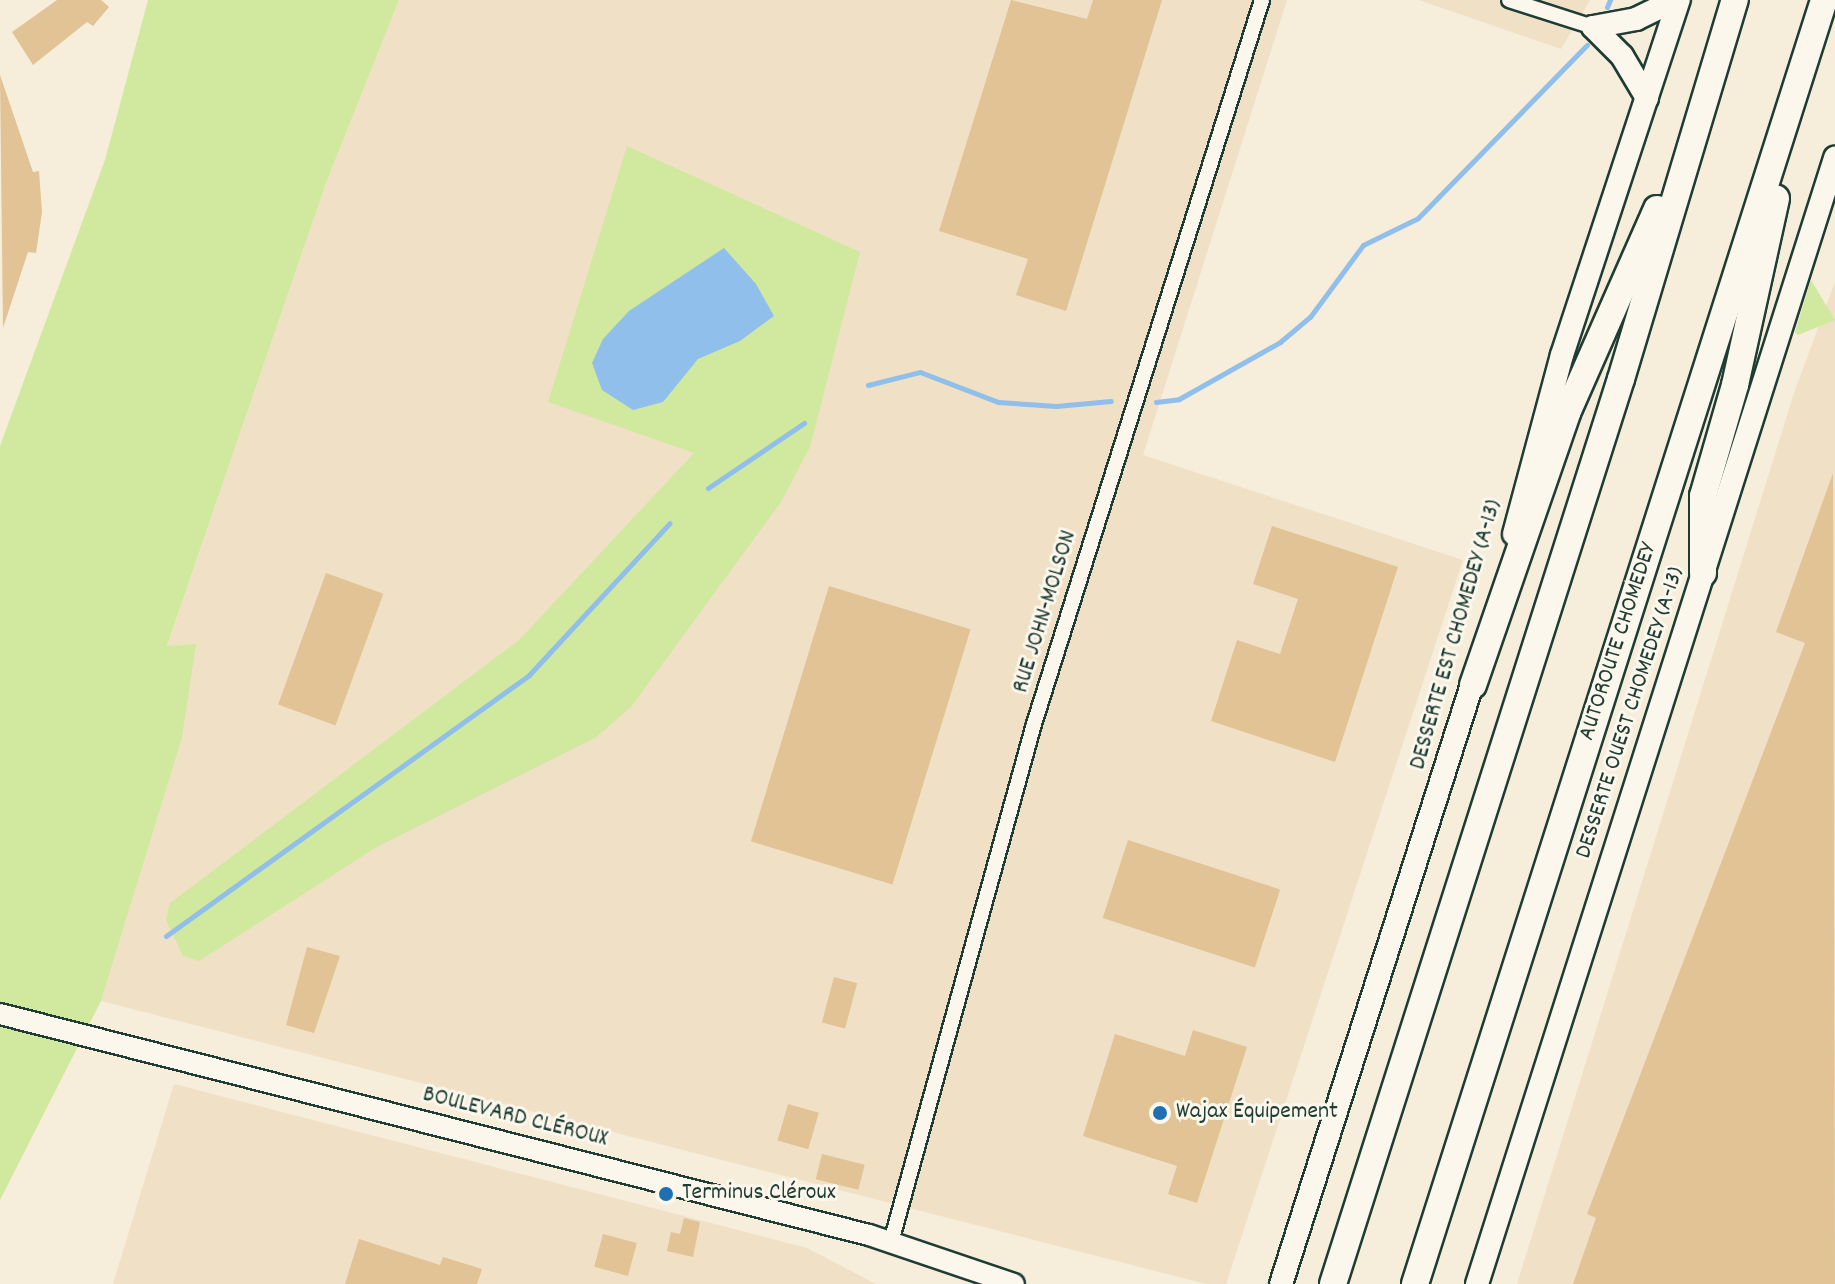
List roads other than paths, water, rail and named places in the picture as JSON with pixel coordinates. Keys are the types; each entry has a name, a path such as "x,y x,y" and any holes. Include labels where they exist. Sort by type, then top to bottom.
{"highway":[{"path":"1333,1284 1621,379 1735,0"},
{"name":"AUTOROUTE CHOMEDEY","path":"1415,1284 1824,0"},
{"path":"1703,573 1703,496 1735,385 1812,38"},
{"path":"1473,685 1585,366 1696,122"}],"main road":[{"path":"1593,27 1636,19 1677,0"},
{"name":"DESSERTE EST CHOMEDEY (A-13)","path":"1281,1284 1473,685 1562,355 1677,0"},
{"path":"1593,27 1622,56 1647,98"},
{"name":"DESSERTE OUEST CHOMEDEY (A-13)","path":"1477,1284 1835,158"}],"street":[{"name":"RUE JOHN-MOLSON","path":"891,1242 1034,724 1262,0"},
{"path":"1509,0 1593,27"},
{"name":"BOULEVARD CLÉROUX","path":"0,1014 891,1242 1014,1284"}],"water":[{"path":"724,248 756,284 774,316 740,341 698,359 663,402 633,410 602,390 592,363 603,339 629,311"}],"waterway":[{"path":"1607,7 1610,0"},
{"path":"1156,402 1179,399 1280,342 1310,317 1363,245 1418,218 1587,45"},
{"path":"868,385 920,372 998,402 1056,406 1111,401"},
{"path":"708,488 804,423"},
{"path":"166,936 529,675 670,523"}],"place":[{"name":"Wajax Équipement","path":"1160,1113"},
{"name":"Terminus Cléroux","path":"666,1194"}]}
